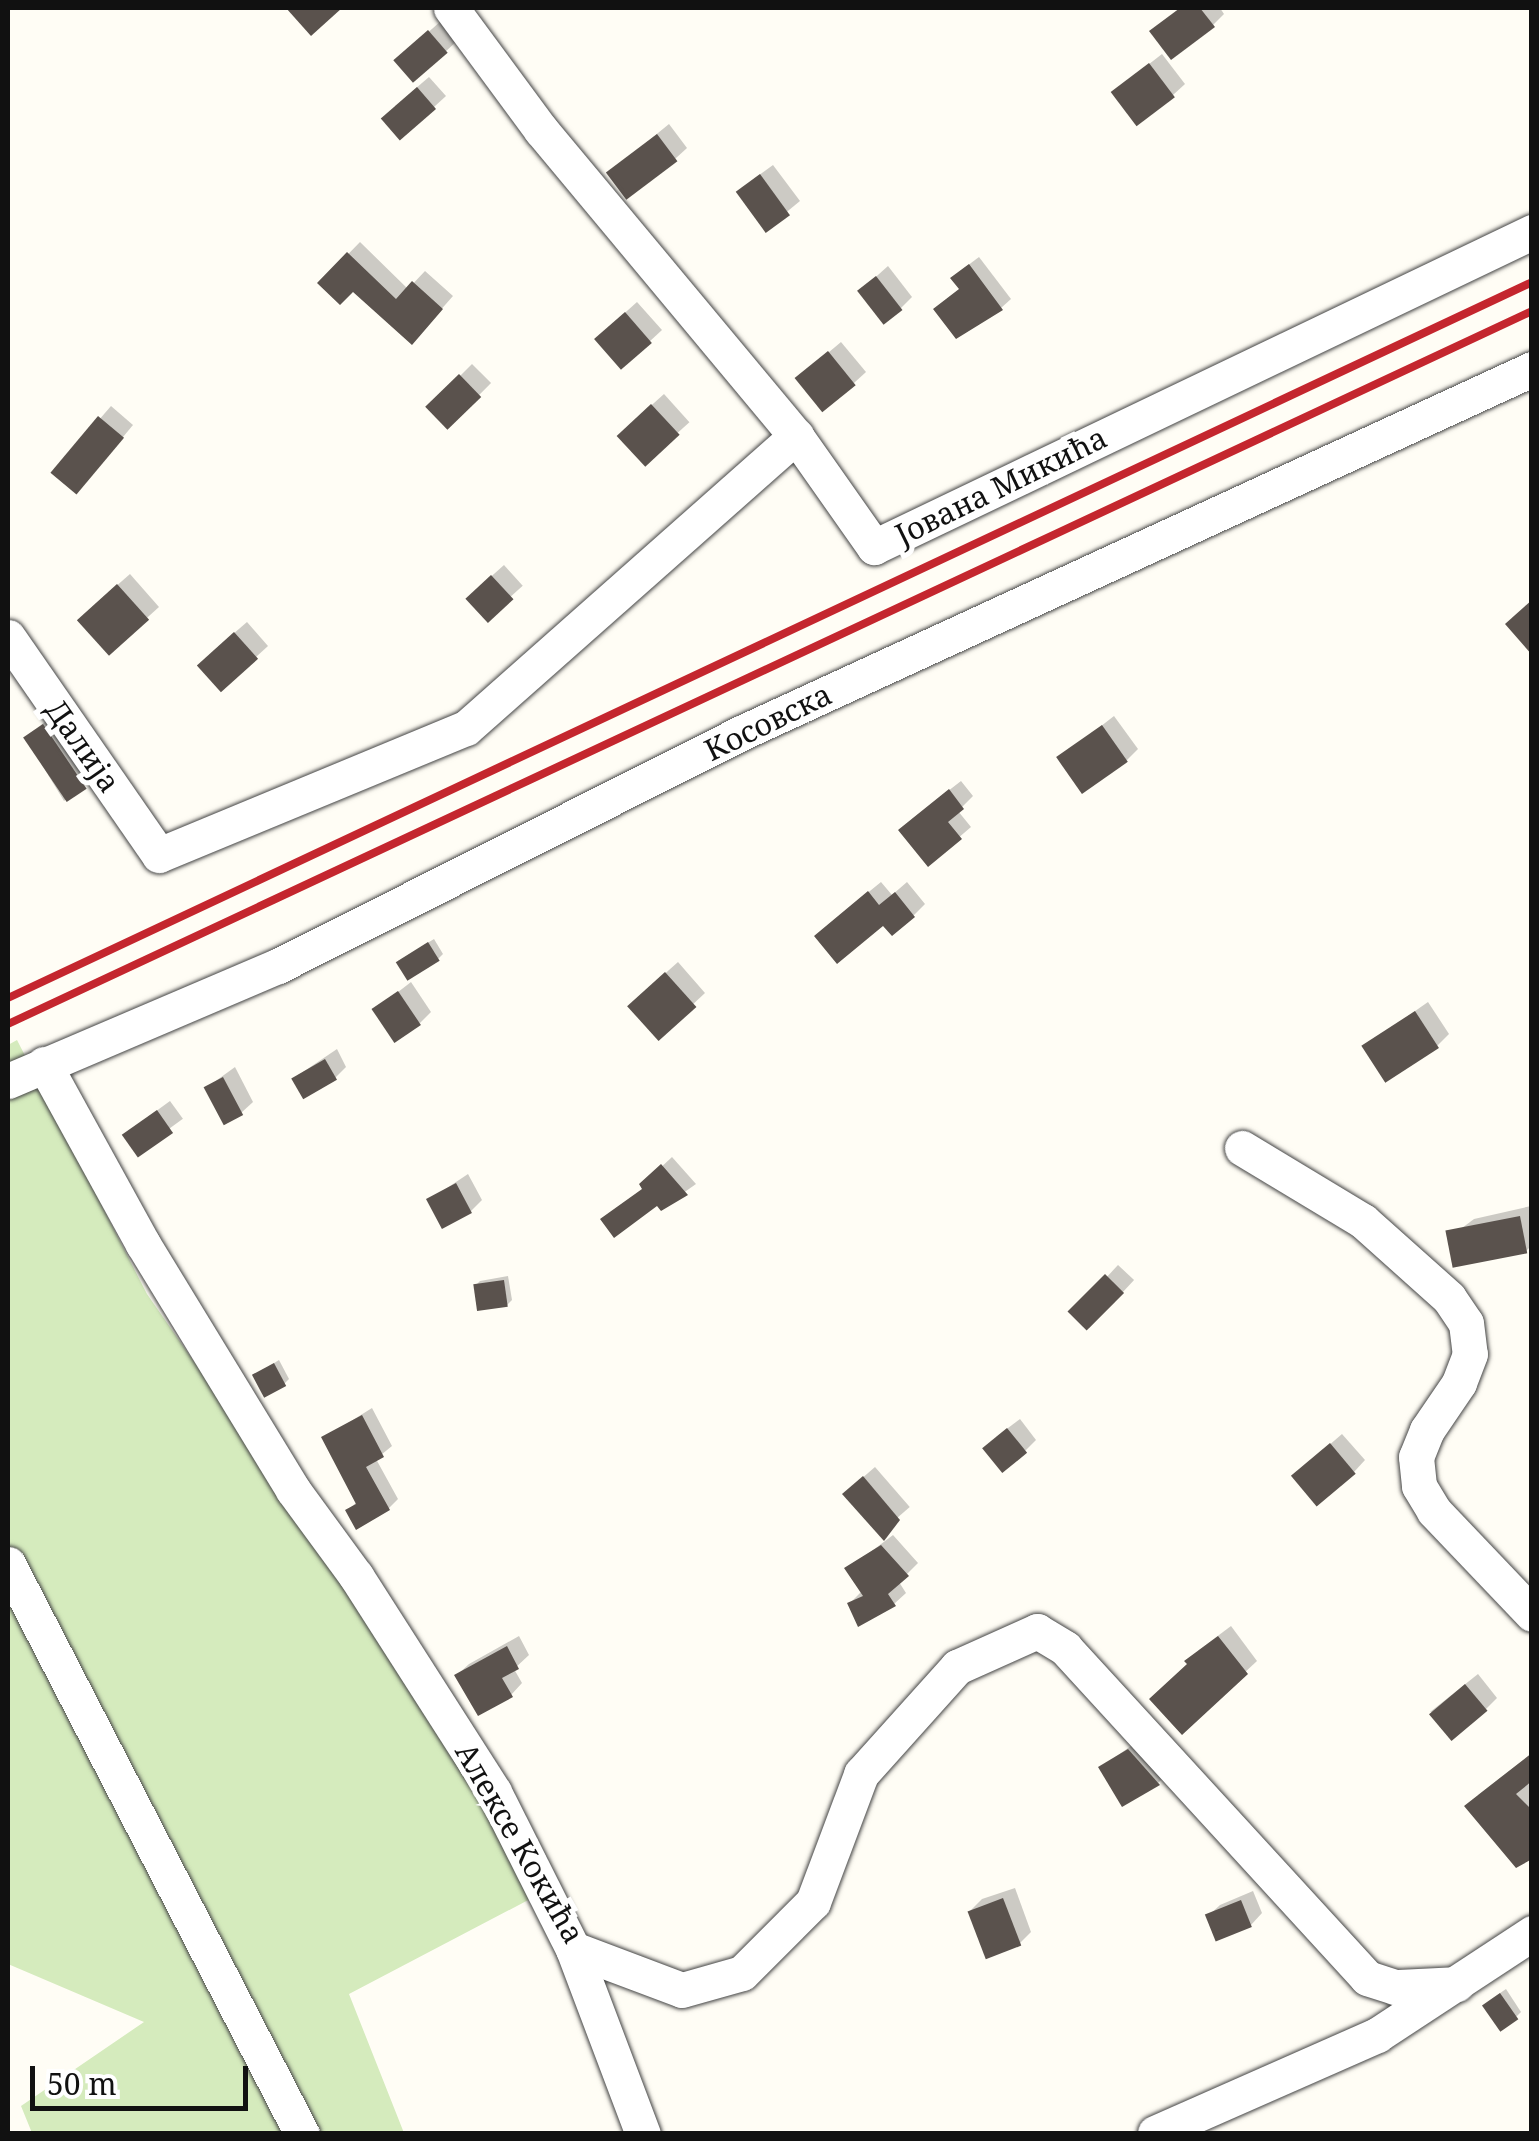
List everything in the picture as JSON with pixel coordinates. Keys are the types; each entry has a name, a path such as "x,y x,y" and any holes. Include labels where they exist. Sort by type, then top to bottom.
{"street":[{"name":"Јована Микића","path":"451,8 541,130 796,436 874,547 1532,232"},
{"name":"Косовска","path":"8,1081 278,966 441,880 741,733 1532,369"},
{"name":"Далија","path":"8,637 160,855 466,728 796,436"},
{"name":"Алексе Кокића","path":"44,1064 143,1244 293,1490 356,1576 494,1792 573,1949 682,1990 742,1973 812,1902 861,1774 957,1668 1037,1632 1064,1648 1367,1978 1395,1987 1457,1984"},
{"path":"1242,1148 1363,1221 1448,1298 1466,1323 1470,1354 1459,1383 1427,1430 1416,1457 1419,1486 1434,1511 1532,1614"},
{"path":"8,1564 302,2134"},
{"path":"1154,2133 1377,2035 1532,1933"},
{"path":"573,1949 643,2134"}],"green space":[{"path":"17,1040 147,1294 386,1638 534,1897 349,1994 404,2133 32,2133 21,2106 144,2022 8,1964 8,1045"}],"building":[{"path":"286,8 342,8 311,36"},
{"path":"1180,8 1200,8 1215,27 1171,60 1149,31"},
{"path":"428,30 448,53 413,83 393,60"},
{"path":"1149,63 1175,97 1137,126 1111,92"},
{"path":"417,87 436,109 400,140 381,118"},
{"path":"657,134 677,161 626,200 606,173"},
{"path":"760,174 790,215 766,233 736,192"},
{"path":"347,252 396,299 412,281 443,309 412,345 353,292 340,305 317,283"},
{"path":"969,264 1003,310 956,339 933,309 959,289 950,278"},
{"path":"876,276 902,310 884,325 857,291"},
{"path":"625,312 652,343 621,370 594,339"},
{"path":"828,351 856,385 822,412 795,378"},
{"path":"459,374 481,397 447,430 425,407"},
{"path":"651,404 680,435 645,467 617,436"},
{"path":"98,416 124,438 76,495 50,473"},
{"path":"491,575 514,599 488,623 465,599"},
{"path":"117,584 149,620 109,656 77,620"},
{"path":"1532,600 1532,655 1505,624"},
{"path":"234,632 258,659 221,692 197,665"},
{"path":"43,724 87,789 67,802 23,737"},
{"path":"1102,725 1128,762 1082,794 1056,757"},
{"path":"949,789 964,809 948,822 962,839 928,867 898,830"},
{"path":"868,891 879,905 895,892 915,917 892,936 883,926 837,964 814,936"},
{"path":"428,942 440,961 407,981 396,962"},
{"path":"665,972 696,1007 659,1041 627,1006"},
{"path":"398,991 421,1025 394,1043 371,1009"},
{"path":"1415,1011 1439,1048 1385,1083 1361,1046"},
{"path":"325,1059 337,1080 303,1099 291,1078"},
{"path":"223,1077 243,1115 224,1125 204,1087"},
{"path":"157,1110 173,1133 138,1158 122,1135"},
{"path":"661,1164 688,1195 661,1211 657,1206 614,1238 600,1219 642,1189 639,1184"},
{"path":"456,1183 472,1213 442,1229 426,1199"},
{"path":"1520,1216 1527,1253 1453,1268 1445,1231"},
{"path":"1105,1274 1124,1293 1087,1331 1068,1311"},
{"path":"504,1280 508,1307 477,1311 473,1284"},
{"path":"274,1363 286,1386 264,1398 252,1375"},
{"path":"362,1415 384,1457 366,1467 390,1510 356,1530 345,1510 356,1504 321,1437"},
{"path":"1007,1428 1027,1453 1002,1473 982,1448"},
{"path":"1330,1443 1356,1474 1317,1506 1291,1476"},
{"path":"863,1476 900,1520 884,1541 842,1494"},
{"path":"881,1545 909,1576 888,1594 896,1606 858,1627 847,1603 863,1596 844,1568"},
{"path":"1218,1636 1248,1674 1182,1735 1149,1699 1187,1664 1184,1661"},
{"path":"507,1646 519,1669 502,1678 513,1697 478,1716 454,1675"},
{"path":"1465,1684 1487,1711 1451,1741 1429,1714"},
{"path":"1128,1749 1160,1785 1122,1807 1098,1767"},
{"path":"1532,1753 1532,1781 1516,1794 1532,1810 1532,1859 1516,1868 1464,1806"},
{"path":"1003,1898 1021,1946 986,1959 968,1912"},
{"path":"1241,1900 1252,1927 1216,1941 1205,1915"},
{"path":"1500,1993 1518,2019 1500,2032 1482,2006"}],"railway":[{"path":"8,998 1532,282"},
{"path":"8,1024 1532,311"}]}
